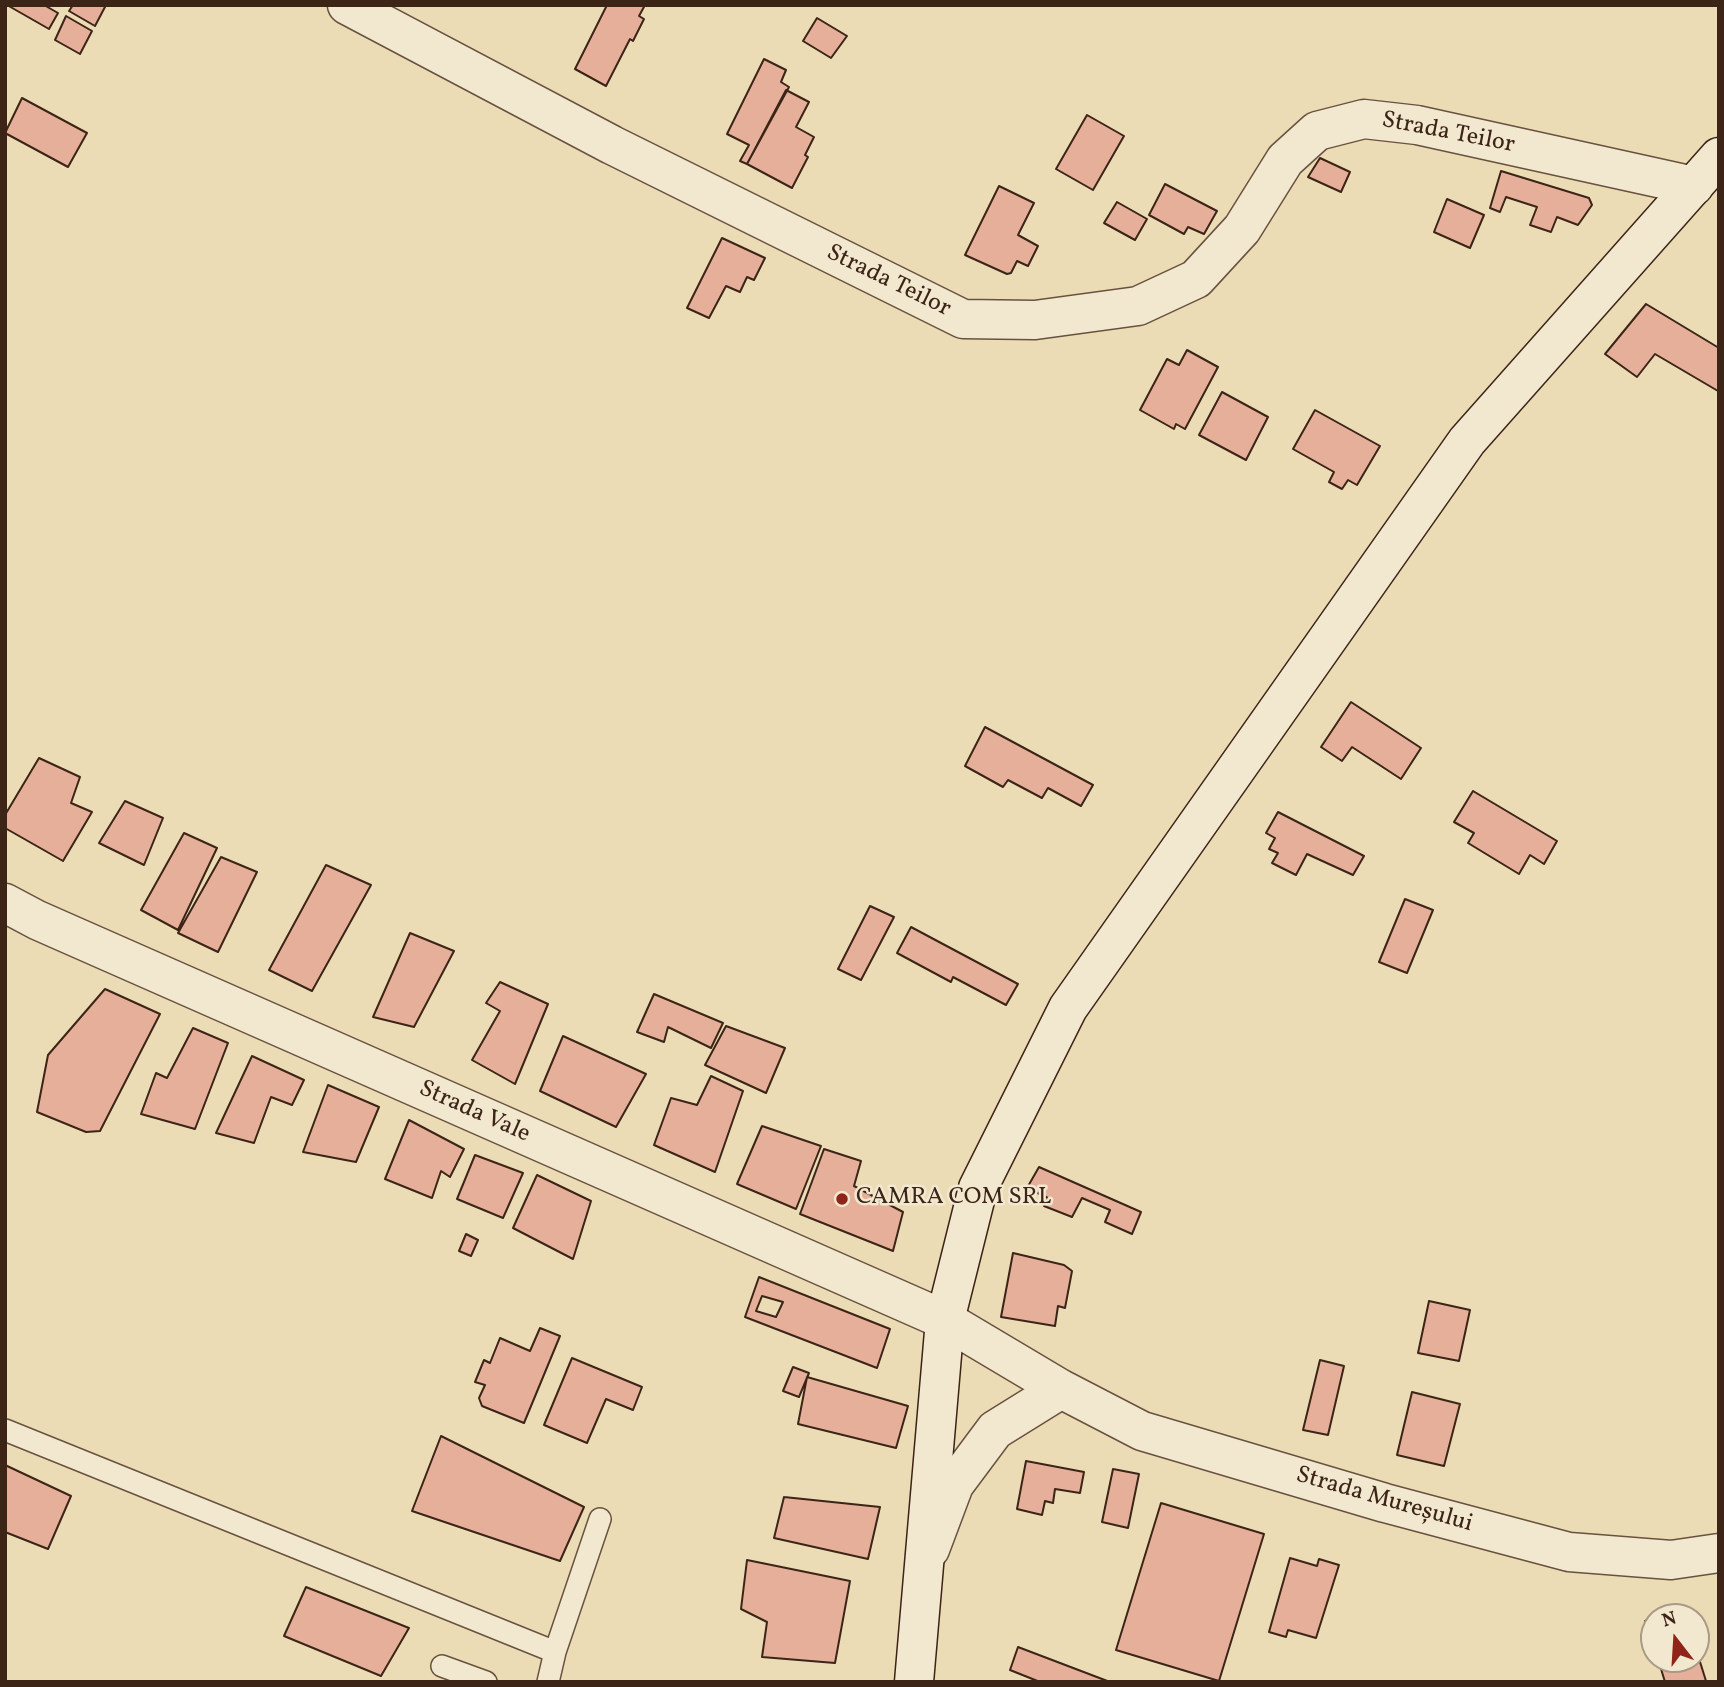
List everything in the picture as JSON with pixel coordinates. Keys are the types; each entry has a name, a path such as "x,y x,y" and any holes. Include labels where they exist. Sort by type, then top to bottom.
{"street":[{"name":"Strada Teilor","path":"347,5 612,145 962,318 1035,320 1138,306 1196,279 1242,229 1285,160 1317,131 1364,118 1417,125 1694,186"},
{"path":"914,1682 945,1320 978,1188 1068,1008 1466,441 1719,157"},
{"name":"Strada Vale","path":"5,903 63,932 945,1320"},
{"name":"Strada Mureșului","path":"945,1320 1061,1389 1142,1431 1385,1503 1569,1552 1671,1560 1719,1553"},
{"path":"926,1557 954,1485 995,1430 1061,1389"}],"lane":[{"path":"5,1430 555,1652"},
{"path":"548,1682 555,1652 600,1519"},
{"path":"442,1666 486,1682"}],"building":[{"path":"7,5 44,5 58,13 49,29"},
{"path":"73,5 106,5 95,26 69,11"},
{"path":"607,5 645,5 639,16 644,19 633,41 630,39 606,86 575,69"},
{"path":"66,16 92,31 80,54 55,40"},
{"path":"817,18 847,36 831,58 803,41"},
{"path":"764,59 786,70 781,82 789,87 747,164 740,161 749,145 727,134"},
{"path":"786,90 809,102 796,127 814,137 805,155 808,157 792,188 747,164"},
{"path":"22,98 87,133 68,167 5,133"},
{"path":"1087,115 1124,136 1093,190 1056,169"},
{"path":"1320,158 1350,172 1341,192 1308,177"},
{"path":"1501,171 1589,198 1592,205 1578,225 1557,217 1551,232 1530,225 1537,207 1506,197 1500,212 1490,208"},
{"path":"1165,184 1217,211 1204,234 1188,227 1184,234 1149,215"},
{"path":"999,186 1034,203 1018,235 1038,246 1028,266 1017,261 1011,273 1007,274 965,255"},
{"path":"1447,199 1484,215 1470,248 1434,232"},
{"path":"1117,202 1147,219 1135,240 1104,223"},
{"path":"722,238 765,258 754,280 747,277 740,292 726,286 709,318 687,308"},
{"path":"1646,304 1719,348 1718,391 1655,354 1637,377 1605,354"},
{"path":"1187,350 1218,367 1185,429 1176,424 1174,429 1140,410 1167,359 1179,365"},
{"path":"1222,392 1268,417 1246,460 1199,435"},
{"path":"1315,410 1380,446 1357,485 1348,480 1342,489 1329,482 1334,472 1293,449"},
{"path":"1351,702 1421,748 1401,779 1352,747 1342,761 1321,747"},
{"path":"985,727 1093,785 1081,806 1048,788 1042,798 1008,780 1003,787 965,766"},
{"path":"39,758 80,777 71,803 92,812 63,861 5,828 5,815"},
{"path":"1473,791 1557,841 1544,864 1530,855 1519,874 1468,843 1474,833 1454,822"},
{"path":"125,801 163,818 144,865 99,843"},
{"path":"1278,812 1364,856 1353,875 1307,854 1296,875 1272,863 1278,853 1269,849 1275,838 1266,833"},
{"path":"184,833 217,848 178,930 141,910"},
{"path":"221,857 257,872 218,952 178,933"},
{"path":"326,865 371,885 312,991 269,970"},
{"path":"1405,899 1433,910 1407,973 1379,962"},
{"path":"870,906 894,917 861,980 838,969"},
{"path":"911,927 1018,984 1006,1005 953,977 951,982 897,953"},
{"path":"410,933 454,951 414,1027 373,1017"},
{"path":"500,982 548,1004 515,1084 472,1060 500,1011 486,1003"},
{"path":"105,989 160,1014 100,1131 86,1132 37,1112 48,1055"},
{"path":"654,994 723,1023 711,1048 668,1027 664,1042 637,1032"},
{"path":"726,1026 785,1048 766,1093 705,1065"},
{"path":"193,1028 228,1043 195,1129 141,1114 156,1073 167,1078"},
{"path":"563,1036 646,1074 616,1127 540,1091"},
{"path":"252,1056 304,1080 292,1105 271,1097 254,1143 216,1133"},
{"path":"711,1076 743,1091 715,1172 654,1145 671,1098 697,1105"},
{"path":"328,1085 379,1107 356,1162 303,1152"},
{"path":"409,1120 464,1149 450,1177 441,1171 432,1198 385,1179"},
{"path":"762,1126 821,1146 796,1209 737,1184"},
{"name":"CAMRA COM SRL","path":"824,1149 861,1161 854,1186 903,1212 893,1251 800,1214"},
{"path":"475,1155 523,1173 503,1218 457,1199"},
{"path":"1039,1167 1141,1212 1132,1234 1105,1222 1110,1210 1082,1198 1072,1217 1044,1206 1048,1198 1027,1188"},
{"path":"537,1175 591,1201 573,1259 513,1228"},
{"path":"466,1234 478,1240 471,1256 459,1251"},
{"path":"1013,1253 1064,1265 1072,1271 1065,1308 1058,1306 1055,1326 1001,1317"},
{"path":"759,1277 890,1329 877,1368 745,1317"},
{"path":"762,1296 783,1302 776,1317 756,1311"},
{"path":"1429,1301 1470,1310 1459,1361 1418,1353"},
{"path":"540,1328 560,1336 524,1423 482,1406 479,1398 485,1385 475,1382 484,1360 490,1363 500,1338 530,1351"},
{"path":"572,1358 642,1387 633,1410 606,1399 587,1443 544,1425"},
{"path":"1320,1360 1344,1366 1328,1435 1303,1430"},
{"path":"793,1367 809,1373 799,1397 783,1391"},
{"path":"807,1377 908,1406 896,1448 798,1424"},
{"path":"1412,1392 1460,1404 1444,1466 1397,1455"},
{"path":"441,1436 584,1507 560,1561 412,1511"},
{"path":"1026,1461 1084,1472 1080,1493 1055,1489 1053,1503 1045,1501 1042,1515 1017,1509"},
{"path":"5,1465 71,1496 48,1549 5,1532"},
{"path":"1113,1469 1139,1474 1128,1528 1102,1522"},
{"path":"784,1497 880,1507 868,1559 774,1538"},
{"path":"1161,1503 1264,1534 1219,1681 1116,1650"},
{"path":"1290,1558 1317,1566 1319,1559 1339,1565 1316,1638 1288,1630 1286,1637 1269,1632"},
{"path":"747,1560 850,1581 835,1663 762,1657 767,1622 741,1609"},
{"path":"306,1587 409,1628 381,1676 284,1636"},
{"path":"1018,1647 1110,1682 1040,1682 1010,1670"},
{"path":"1662,1673 1704,1673 1706,1681 1665,1682"}],"place":[{"name":"CAMRA COM SRL","path":"842,1199"}]}
